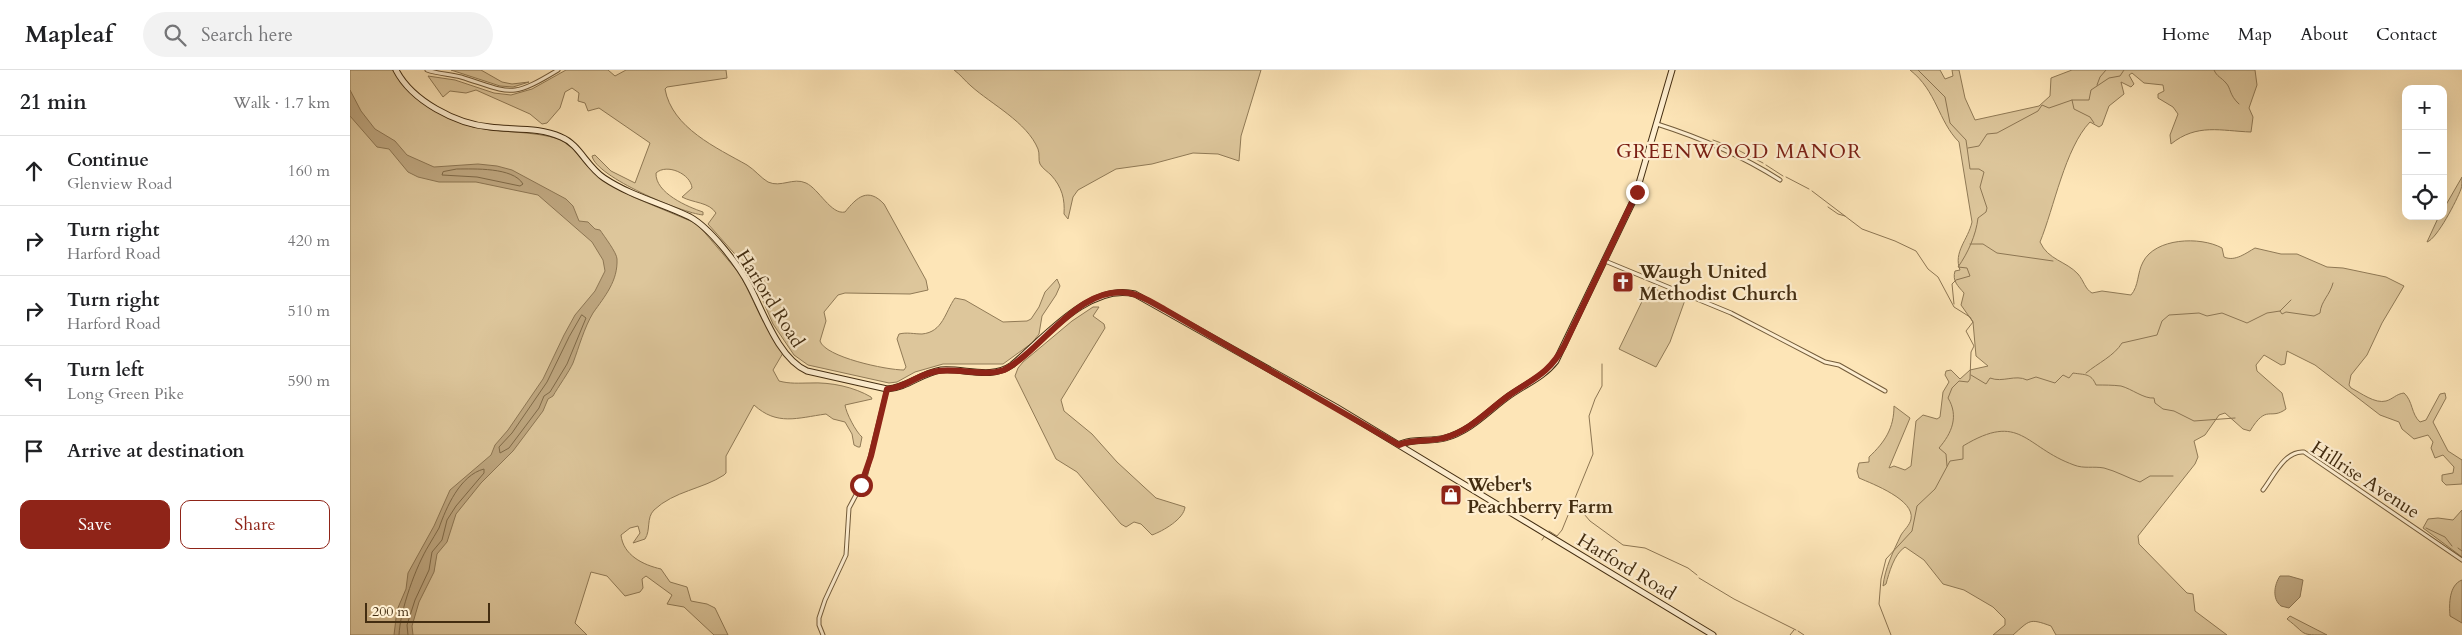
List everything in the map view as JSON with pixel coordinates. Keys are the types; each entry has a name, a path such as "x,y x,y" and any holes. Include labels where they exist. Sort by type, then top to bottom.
{"main road":[{"name":"Harford Road","path":"396,70 405,84 415,93 452,116 482,126 535,131 558,136 571,143 594,170 609,182 641,199 695,220 742,273 770,327 794,364 811,372 887,389 901,386 920,376 938,371 989,373 1004,370 1084,304 1104,296 1128,292 1140,296 1168,311 1399,445 1713,635"},
{"path":"1399,445 1440,439 1461,432 1478,421 1506,397 1546,372 1561,352 1635,197 1672,70"}],"street":[{"path":"427,70 461,77 496,89 514,92 526,88 558,70"},
{"path":"1657,124 1715,144 1762,168 1780,180"},
{"path":"1605,261 1731,314 1818,358 1839,365 1885,391"},
{"path":"823,635 819,618 825,600 846,555 849,508 865,478 887,389"},
{"name":"Hillrise Avenue","path":"2263,490 2288,457 2296,452 2304,452 2462,560"}],"shaded area":[{"path":"350,70 393,70 399,79 418,98 443,114 467,125 488,130 549,136 559,139 570,145 586,165 604,181 633,197 693,222 700,227 740,274 760,315 783,353 773,370 779,381 834,384 857,390 871,397 872,399 845,405 847,413 862,437 860,447 854,445 852,434 845,422 833,419 826,414 788,419 779,418 763,412 754,405 726,456 726,473 724,475 707,484 670,498 654,510 650,517 645,539 633,543 640,533 638,526 630,528 621,535 626,548 635,558 647,565 661,569 670,582 687,587 691,601 707,604 715,608 728,635 714,635 684,607 667,604 672,595 646,576 642,579 643,588 640,592 625,596 607,576 591,572 575,623 587,635 350,635"},
{"path":"451,70 481,70 502,82 512,84 529,82 513,87 500,86"},
{"path":"566,70 608,70 615,76 626,70 726,70 727,78 667,87 665,89 669,103 686,126 710,144 750,167 768,182 778,184 801,181 806,183 816,190 830,206 840,212 845,212 858,198 868,195 873,196 884,204 926,280 928,290 910,294 845,293 838,295 824,312 826,321 820,341 824,347 857,362 904,370 906,367 897,339 899,334 922,334 935,329 943,320 955,298 965,300 1003,322 1027,321 1031,319 1039,307 1045,292 1057,279 1060,286 1042,316 1039,334 1032,343 1003,364 943,364 915,372 897,382 889,383 808,365 794,355 773,324 750,271 708,224 716,213 713,209 682,197 692,188 688,178 683,174 666,169 656,173 657,180 666,193 681,203 703,212 703,215 677,208 641,193 608,174 597,164 592,156 595,155 611,171 635,183 650,143 599,108 588,111 585,103 578,101 579,93 572,88 565,92 560,108 547,123 542,124 530,114 476,90 466,93 450,91 443,97 428,76 455,80 494,93 511,95 532,89"},
{"path":"954,70 1261,70 1241,136 1239,161 1218,154 1193,153 1152,164 1116,169 1078,190 1073,197 1068,219 1064,214 1064,203 1060,189 1051,175 1040,164 1039,151 1033,139 1008,114 979,93"},
{"path":"1910,70 1940,70 1945,79 1953,76 1952,70 1959,70 1965,98 1975,120 2039,106 2050,96 2051,78 2072,70 2255,70 2257,85 2249,108 2253,117 2251,132 2200,131 2181,137 2171,144 2170,135 2178,114 2173,107 2158,98 2158,94 2164,91 2163,85 2144,83 2132,73 2129,75 2134,84 2131,87 2121,82 2124,94 2109,106 2102,125 2099,127 2090,122 2081,133 2074,147 2067,162 2040,242 2043,248 2052,257 2078,274 2092,293 2102,291 2131,295 2134,291 2141,266 2149,254 2167,244 2190,241 2213,244 2222,248 2224,257 2228,258 2240,256 2255,248 2281,254 2297,254 2327,267 2343,268 2386,277 2404,286 2382,323 2367,355 2351,375 2349,385 2373,400 2382,402 2404,393 2420,422 2426,420 2440,394 2445,393 2446,398 2433,422 2448,451 2462,460 2462,484 2446,485 2442,481 2442,475 2453,473 2454,467 2443,455 2435,458 2431,448 2433,442 2428,435 2414,439 2402,429 2399,422 2380,415 2315,365 2287,351 2285,364 2281,365 2264,355 2256,365 2257,371 2282,393 2286,409 2276,414 2268,414 2261,417 2250,431 2243,429 2225,413 2219,415 2205,435 2194,441 2198,457 2195,464 2138,536 2139,544 2187,593 2193,594 2195,611 2227,635 2056,635 2051,626 2034,621 2027,623 2013,635 1993,635 2005,625 2005,619 1993,607 1964,590 1943,584 1924,560 1905,547 1895,559 1886,584 1883,586 1892,554 1911,519 1910,512 1907,505 1900,499 1859,478 1857,471 1859,463 1869,462 1869,457 1888,434 1894,414 1894,406 1910,418 1889,468 1894,466 1905,470 1911,466 1916,421 1923,415 1937,419 1940,417 1943,392 1949,382 1945,375 1946,371 1951,370 1960,379 1970,370 1988,366 1976,356 1973,322 1961,305 1964,293 1954,278 1955,271 1960,270 1958,257 1972,222 1959,142 1946,125 1926,87"},
{"path":"2462,177 2461,189 2447,217 2447,203"},
{"path":"2437,220 2445,220 2436,234 2427,242"},
{"path":"1649,287 1685,300 1670,342 1656,367 1619,349"},
{"path":"1093,307 1099,307 1093,316 1104,324 1105,328 1061,400 1064,411 1092,434 1117,462 1156,498 1185,507 1177,520 1162,531 1152,535 1141,524 1134,522 1126,527 1121,524 1077,472 1056,459 1015,376 1023,362 1072,321"},
{"path":"2462,510 2462,557 2423,528 2428,519 2453,520"},
{"path":"2462,580 2462,623 2450,616 2450,606 2452,590"},
{"path":"2290,616 2327,635 2304,633 2287,619"}],"water":[{"path":"350,90 361,111 375,129 395,141 407,155 434,167 478,164 512,170 566,199 573,206 579,221 588,222 595,229 600,230 613,249 617,259 613,281 584,331 569,371 553,396 548,399 543,411 513,451 481,483 456,514 447,542 437,554 434,572 419,602 412,626 413,635 394,635 397,610 406,589 408,573 434,526 450,490 491,455 495,445 508,430 543,379 575,315 595,291 605,271 603,260 592,242 538,195 476,182 439,182 418,177 408,172 389,149 377,147 350,116"},
{"path":"2280,576 2289,576 2303,580 2300,597 2289,608 2281,606 2276,600 2275,588"}],"waterway":[{"path":"1918,70 1945,97 1950,123 1966,140 1970,169 1979,169 1984,172 1980,187 1987,208 1986,212 1978,218 1971,244 1958,267 1967,268 1970,276 1956,280 1952,284 1954,304"},
{"path":"2097,85 2100,77 2106,70"},
{"path":"1968,148 1979,146 1987,134 1997,133 2038,111 2042,105 2049,108 2072,100 2089,100 2091,90 2109,78 2120,76 2124,70"},
{"path":"2214,70 2228,85 2233,98 2239,104"},
{"path":"2072,100 2074,109 2090,117 2094,123"},
{"path":"1713,140 1732,147"},
{"path":"1738,150 1763,163"},
{"path":"1766,165 1783,176"},
{"path":"1786,177 1809,189"},
{"path":"1812,191 1862,229 1916,251 1928,269 1938,277 1954,307 1970,317 1973,322 1966,331 1974,346 1971,352 1970,379 1968,382 1959,381 1952,388 1948,398 1953,411 1952,424 1939,448 1946,454 1947,466"},
{"path":"1828,207 1838,214 1845,216"},
{"path":"1970,244 1983,244 1997,253 2053,261"},
{"path":"2086,373 2110,356 2122,343 2157,335 2162,321 2169,315 2199,313 2207,316 2222,313 2247,323 2267,313 2280,311 2282,314 2286,312 2314,316 2320,313 2333,283"},
{"path":"2280,311 2291,300"},
{"path":"1549,531 1557,536 1562,530 1593,454 1589,416 1602,386 1602,364"},
{"path":"1971,375 1986,384 1990,378 2000,380 2022,378 2027,380 2036,377 2055,383 2063,375 2069,378 2073,373 2090,376 2096,385 2121,386 2146,397 2154,398 2155,403 2163,409 2174,411 2194,421 2235,418"},
{"path":"1891,635 1879,604 1881,579 1886,559 1912,531 1917,506 1935,489 1950,461 1963,459 1963,446 1982,436 1998,432 2010,432 2022,436 2057,458 2078,466 2104,468 2140,482 2150,476 2173,476"},
{"path":"1579,508 1590,521 1623,545 1645,548 1688,568 1697,575"},
{"path":"2426,528 2445,537 2452,546"},
{"path":"2458,548 2462,551"},
{"path":"1699,578 1734,599 1796,630"},
{"path":"1790,635 1794,630"},
{"path":"1798,631 1804,635"}],"place":[{"name":"Waugh United Methodist Church","path":"1623,282"},
{"name":"Weber's Peachberry Farm","path":"1451,495"}],"district":[{"name":"GREENWOOD MANOR","path":"1739,151"}],"route":[{"path":"861,485 871,456 887,389 901,386 930,372 957,370 989,373 1004,370 1084,304 1118,292 1128,292 1140,296 1164,309 1399,445 1431,441 1461,432 1487,414 1506,397 1541,376 1553,364 1564,346 1637,192"}]}
